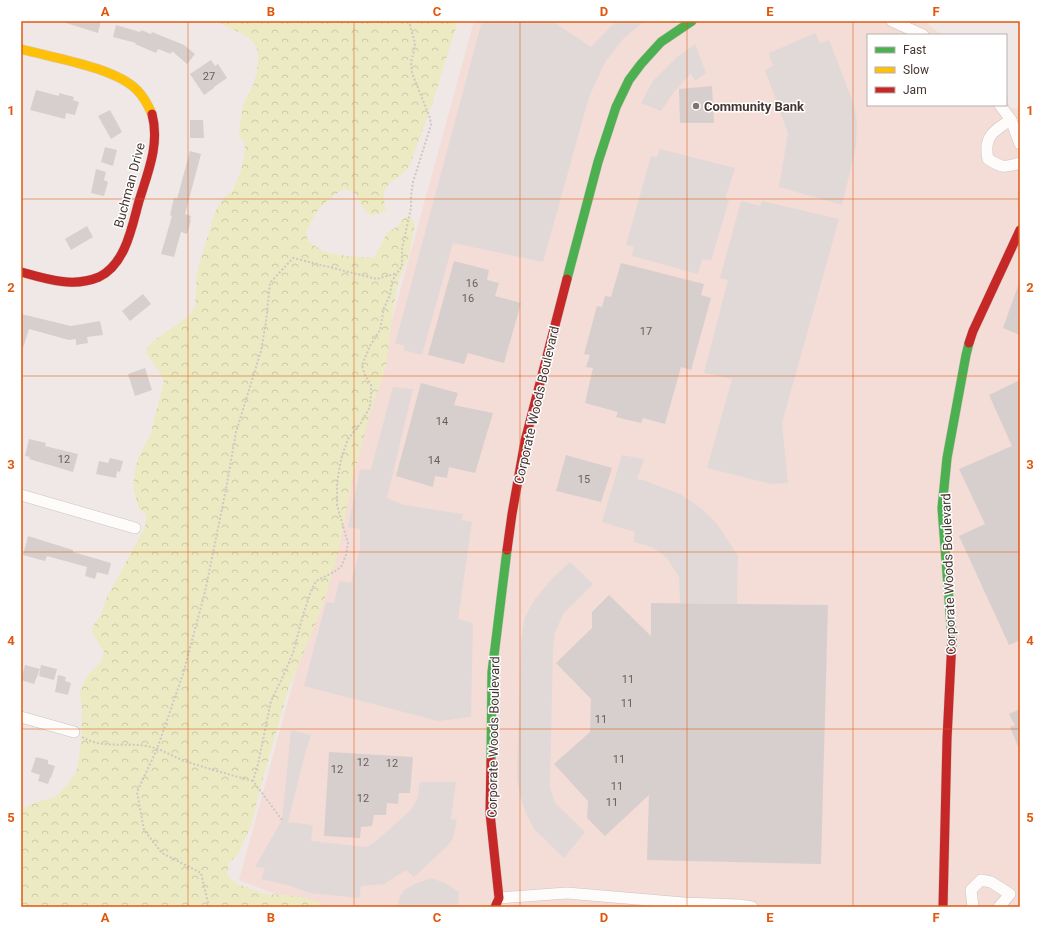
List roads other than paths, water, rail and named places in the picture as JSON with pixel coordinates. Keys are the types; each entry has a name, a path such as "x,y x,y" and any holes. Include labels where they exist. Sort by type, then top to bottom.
{"street":[{"name":"Corporate Woods Boulevard","path":"497,902 490,813 492,672 512,514 525,441 598,162 616,107 629,80 641,64 661,42 692,21"},
{"path":"892,21 921,34"},
{"name":"Buchman Drive","path":"21,49 102,71 116,76 128,83 138,91 149,108 153,120 155,136 150,165 136,214 124,249 112,267 97,278 74,282 59,281 21,272"},
{"path":"1001,106 1011,120 1020,144"},
{"path":"1011,120 998,128 988,139 986,150 988,158 996,164 1006,167 1020,163"},
{"name":"Corporate Woods Boulevard","path":"943,907 947,739 952,644 942,508 947,458 966,355 973,331 1020,230"},
{"path":"21,495 135,528"},
{"path":"21,717 74,732"},
{"path":"973,907 971,890 981,880 991,882 1010,894 999,907"},
{"path":"497,902 567,893 752,907"},
{"path":"497,902 507,907"}],"place":[{"name":"Community Bank","path":"696,106"}]}
